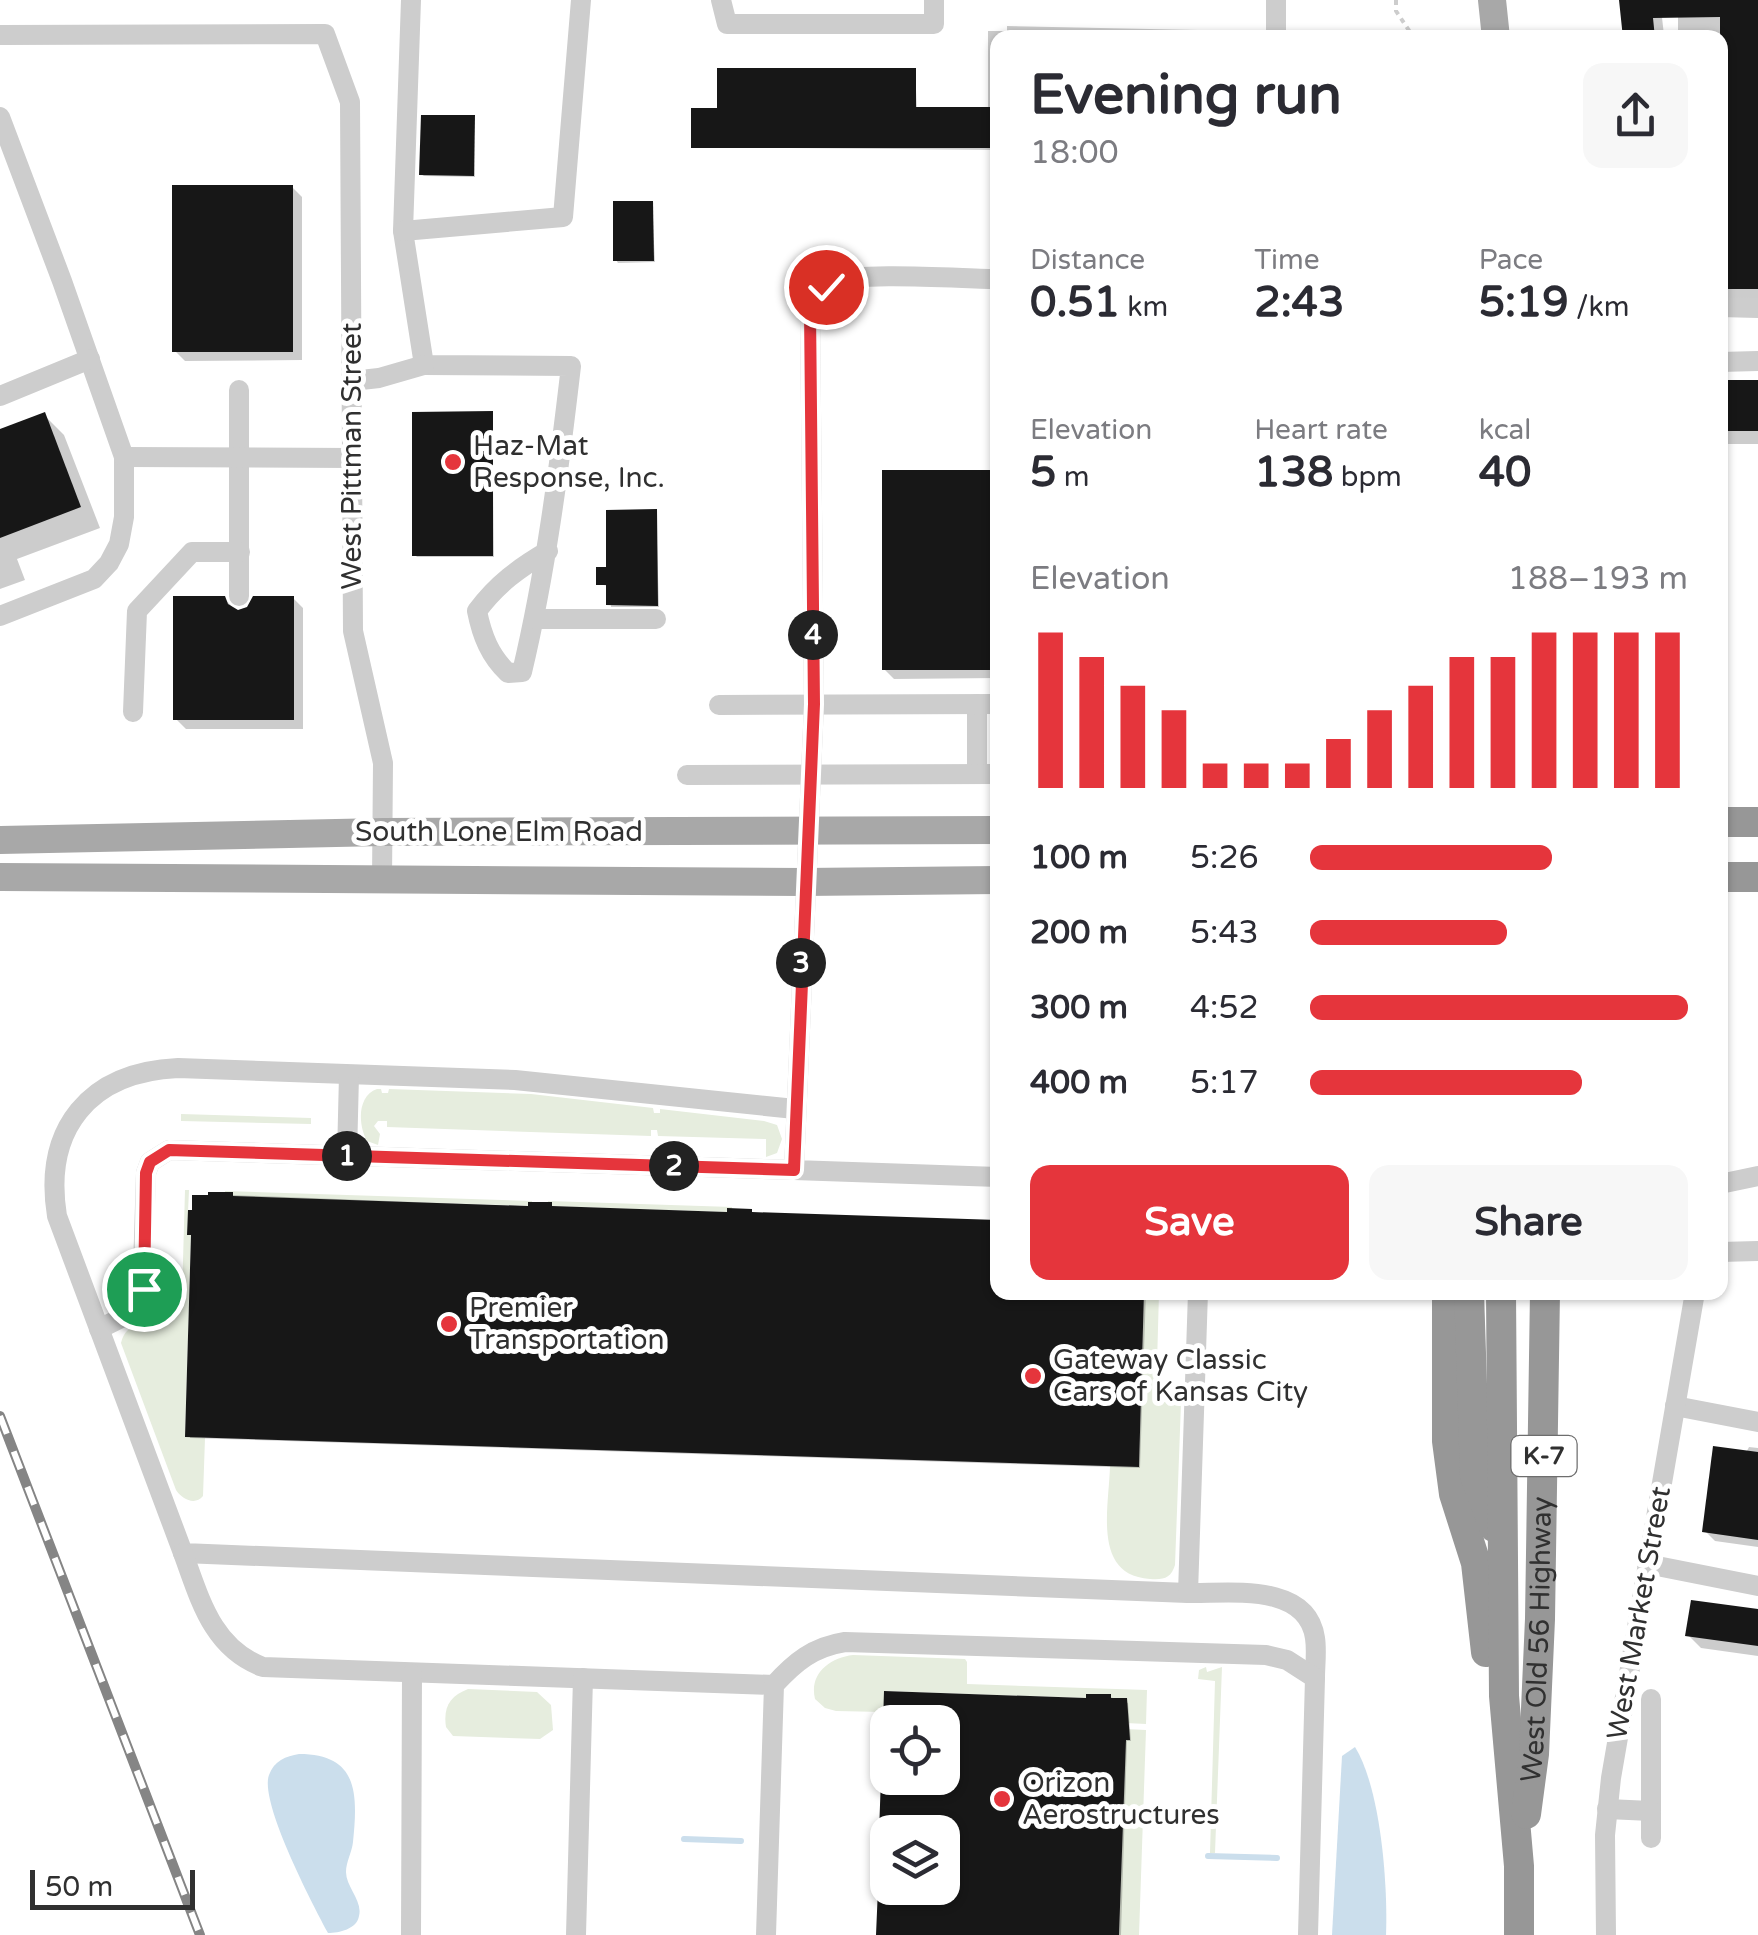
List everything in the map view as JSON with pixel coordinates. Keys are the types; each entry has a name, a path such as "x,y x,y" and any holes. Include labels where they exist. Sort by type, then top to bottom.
{"highway":[{"path":"1728,822 1758,822"},
{"path":"1728,878 1758,877"},
{"path":"1448,1300 1447,1441 1454,1494 1476,1563 1491,1747 1519,1866"},
{"path":"1469,1300 1475,1476 1502,1548 1540,1619"},
{"name":"West Old 56 Highway","path":"1500,1300 1504,1696 1519,1866 1519,1935"},
{"name":"West Old 56 Highway","path":"1519,1866 1534,1754 1549,1302"}],"main road":[{"path":"1488,2 1494,30"},
{"name":"South Lone Elm Road","path":"0,840 382,832 990,830"},
{"name":"South Lone Elm Road","path":"0,877 990,880"}],"street":[{"path":"411,0 402,231 424,365"},
{"path":"402,231 563,217 581,0"},
{"path":"721,0 726,24 934,24 934,0"},
{"path":"1276,0 1276,30"},
{"name":"West Pittman Street","path":"0,35 325,34 350,102 353,631 383,763 382,880"},
{"path":"0,117 124,457 124,517 119,544 109,564 94,579 0,616"},
{"path":"794,1170 814,704 812,306 826,287 850,278 990,279"},
{"path":"1728,308 1758,308"},
{"path":"0,396 90,359"},
{"path":"1728,362 1758,361"},
{"path":"352,382 424,365 570,366 548,551 522,672 508,674 496,662 482,634 477,612 490,592 548,551"},
{"path":"239,390 239,596"},
{"path":"124,457 353,458"},
{"path":"132,712 137,611 192,552 240,552"},
{"path":"534,618 656,618"},
{"path":"687,775 987,774 987,704 719,705"},
{"path":"774,1685 278,1670 248,1662 219,1637 207,1616 57,1216 52,1178 56,1155 77,1111 109,1085 156,1069 543,1082 795,1108"},
{"path":"346,1156 349,1075"},
{"path":"99,1329 137,1310 142,1301 146,1173 150,1162 169,1150 990,1177"},
{"path":"1728,1182 1758,1176"},
{"path":"1728,1252 1758,1250"},
{"path":"1188,1593 1198,1300"},
{"name":"West Market Street","path":"1606,1935 1607,1809 1694,1300"},
{"path":"1674,1406 1758,1422"},
{"path":"183,1553 1258,1595 1294,1604 1308,1619 1315,1636 1308,1935"},
{"path":"1647,1564 1758,1586"},
{"path":"766,1935 774,1685 793,1664 812,1652 845,1642 1266,1656 1287,1660 1315,1678"},
{"path":"411,1935 412,1674"},
{"path":"576,1935 582,1678"},
{"path":"1650,1699 1651,1838"},
{"path":"1607,1809 1651,1811"}],"path":[{"path":"1396,0 1396,10 1409,30"}],"green space":[{"path":"377,1089 382,1093 389,1089 531,1094 653,1108 654,1113 660,1113 660,1109 764,1121 777,1125 782,1139 777,1153 766,1157 766,1139 658,1136 657,1130 651,1130 651,1136 387,1127 387,1121 378,1121 374,1126 380,1134 378,1145 367,1141 361,1119 366,1098"},
{"path":"181,1114 311,1118 311,1124 181,1121"},
{"path":"185,1190 189,1190 187,1235 191,1235 185,1436 205,1438 203,1496 193,1501 176,1490 121,1343 128,1330 149,1315 157,1297 182,1297"},
{"path":"225,1191 532,1201 532,1206 225,1196"},
{"path":"548,1201 732,1207 732,1212 548,1206"},
{"path":"1144,1300 1159,1300 1156,1399 1181,1403 1175,1565 1169,1575 1159,1579 1132,1575 1119,1566 1108,1537 1110,1466 1139,1467"},
{"path":"853,1655 965,1659 967,1684 1147,1690 1146,1724 1126,1723 1127,1699 1111,1698 1110,1694 1087,1694 1086,1698 885,1691 884,1705 870,1705 870,1712 836,1711 815,1699 814,1690 818,1675 836,1660"},
{"path":"1206,1667 1207,1672 1222,1667 1215,1853 1210,1853 1215,1681 1198,1679 1199,1670"},
{"path":"468,1689 537,1692 551,1705 553,1730 540,1739 453,1736 446,1727 447,1708 452,1699"},
{"path":"1126,1729 1146,1730 1139,1935 1119,1935"}],"water":[{"path":"1355,1747 1377,1812 1386,1891 1386,1935 1332,1935 1342,1756"},
{"path":"299,1754 333,1761 343,1769 354,1793 353,1842 346,1872 360,1910 355,1924 342,1931 328,1933 289,1854 272,1807 268,1788 271,1770 281,1760"}],"building":[{"path":"1619,0 1758,0 1758,289 1728,289 1728,30 1720,30 1720,17 1653,18 1654,30 1622,30"},
{"path":"717,68 916,68 916,107 990,107 990,148 691,148 691,108 717,108"},
{"path":"421,115 475,115 474,176 419,175"},
{"path":"172,185 293,185 293,352 172,352"},
{"path":"613,201 653,201 654,261 613,261"},
{"path":"1728,380 1758,380 1758,431 1728,431"},
{"name":"Haz-Mat Response, Inc.","path":"493,411 493,556 412,556 412,412"},
{"path":"45,412 81,507 0,538 0,429"},
{"path":"882,470 990,470 990,670 882,670"},
{"path":"657,509 658,606 606,605 606,585 596,585 596,567 606,567 606,510"},
{"path":"173,596 225,596 228,604 238,610 247,607 253,596 294,596 294,720 173,720"},
{"path":"233,1192 233,1196 528,1206 528,1202 552,1202 552,1206 727,1212 727,1208 990,1220 990,1300 1144,1300 1139,1467 185,1437 191,1235 187,1235 188,1210 192,1210 192,1195"},
{"path":"1713,1446 1758,1452 1758,1540 1702,1532"},
{"path":"1691,1600 1758,1609 1758,1646 1685,1636"},
{"name":"Orizon Aerostructures","path":"884,1691 1086,1698 1086,1694 1111,1694 1111,1698 1127,1698 1130,1740 1126,1740 1119,1935 876,1935 877,1905 960,1905 960,1815 880,1815 880,1795 960,1795 960,1705 884,1705"}],"waterway":[{"path":"684,1839 741,1841"},
{"path":"1208,1856 1277,1858"}],"railway":[{"path":"0,1416 200,1935"}],"place":[{"name":"Haz-Mat Response, Inc.","path":"453,462"},
{"name":"Premier Transportation","path":"449,1324"},
{"name":"Gateway Classic Cars of Kansas City","path":"1033,1376"},
{"name":"Orizon Aerostructures","path":"1002,1799"}],"route":[{"path":"144,1289 146,1173 150,1162 169,1150 794,1170 814,704 810,311 819,292 826,287"}]}
